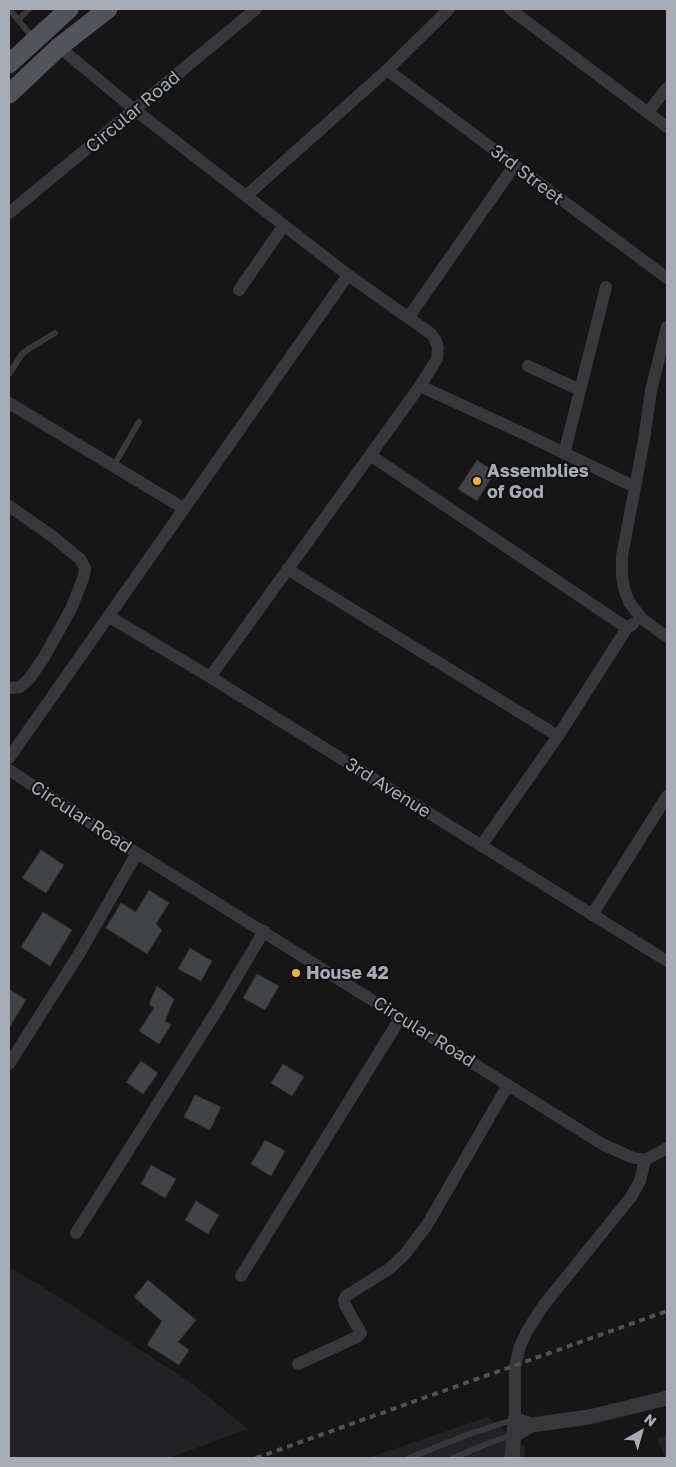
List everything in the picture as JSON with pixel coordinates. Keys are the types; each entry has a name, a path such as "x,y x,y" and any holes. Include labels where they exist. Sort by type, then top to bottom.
{"main road":[{"path":"9,64 69,9"},
{"path":"9,94 59,47 108,9"}],"street":[{"name":"Circular Road","path":"9,213 256,9"},
{"path":"246,196 387,70 449,9"},
{"path":"510,9 667,127"},
{"path":"59,47 136,110 348,275 430,333 435,339 438,348 437,359 420,386 210,677"},
{"name":"3rd Street","path":"387,70 667,278"},
{"path":"648,112 667,88"},
{"path":"408,318 514,166"},
{"path":"240,290 284,225"},
{"path":"9,758 348,275"},
{"path":"564,454 606,287"},
{"path":"667,326 662,365 651,390 622,556 622,576 629,602 642,619 667,637"},
{"path":"528,366 580,390"},
{"path":"420,386 635,487"},
{"path":"9,403 183,508"},
{"path":"370,455 627,628"},
{"path":"9,506 80,559 85,568 84,576 71,609 43,659 29,679 20,686 9,688"},
{"path":"287,569 558,736"},
{"name":"3rd Avenue","path":"108,616 210,677 667,962"},
{"path":"481,846 558,736 627,628 642,619"},
{"name":"Circular Road","path":"9,770 137,853 602,1144 631,1157 645,1160"},
{"path":"592,915 667,796"},
{"path":"9,1064 78,954 137,853"},
{"path":"76,1233 220,1007 264,931"},
{"path":"241,1276 401,1017"},
{"path":"298,1364 357,1337 361,1332 345,1306 344,1300 346,1296 389,1270 405,1254 427,1225 508,1085"},
{"path":"512,1458 515,1366 520,1346 527,1331 553,1294 631,1197 640,1181 645,1160 667,1148"},
{"path":"514,1427 589,1417 667,1398"}],"lane":[{"path":"9,9 35,40"},
{"path":"18,20 29,9"},
{"path":"9,374 22,354 55,333"},
{"path":"114,467 139,422"},
{"path":"409,1458 472,1432 514,1427"},
{"path":"453,1458 488,1443 514,1427"}],"shaded area":[{"path":"9,1267 56,1295 190,1382 248,1429 169,1458 9,1458"},
{"path":"488,1417 525,1447 524,1458 367,1458"},
{"path":"667,1434 667,1458 665,1458 657,1438"}],"building":[{"name":"Assemblies of God","path":"477,460 495,472 477,501 458,489"},
{"path":"41,850 64,865 46,893 22,878"},
{"path":"149,890 169,903 156,924 162,930 147,954 106,928 121,903 136,912"},
{"path":"43,912 72,930 50,966 21,947"},
{"path":"190,948 212,961 201,981 178,969"},
{"path":"257,974 279,986 265,1010 243,998"},
{"path":"157,986 174,999 165,1021 171,1025 159,1044 139,1031 154,1008 149,1004"},
{"path":"9,989 26,1000 9,1028"},
{"path":"141,1061 158,1073 143,1094 126,1082"},
{"path":"283,1064 304,1077 292,1096 271,1083"},
{"path":"195,1095 221,1107 210,1130 184,1117"},
{"path":"265,1140 285,1151 271,1176 251,1164"},
{"path":"151,1165 176,1179 165,1198 141,1184"},
{"path":"196,1201 219,1215 208,1234 185,1220"},
{"path":"148,1280 196,1320 178,1342 189,1350 179,1365 147,1345 162,1321 134,1297"}],"railway":[{"path":"256,1458 667,1311"}],"place":[{"name":"Assemblies of God","path":"477,481"},
{"name":"House 42","path":"296,973"}]}
